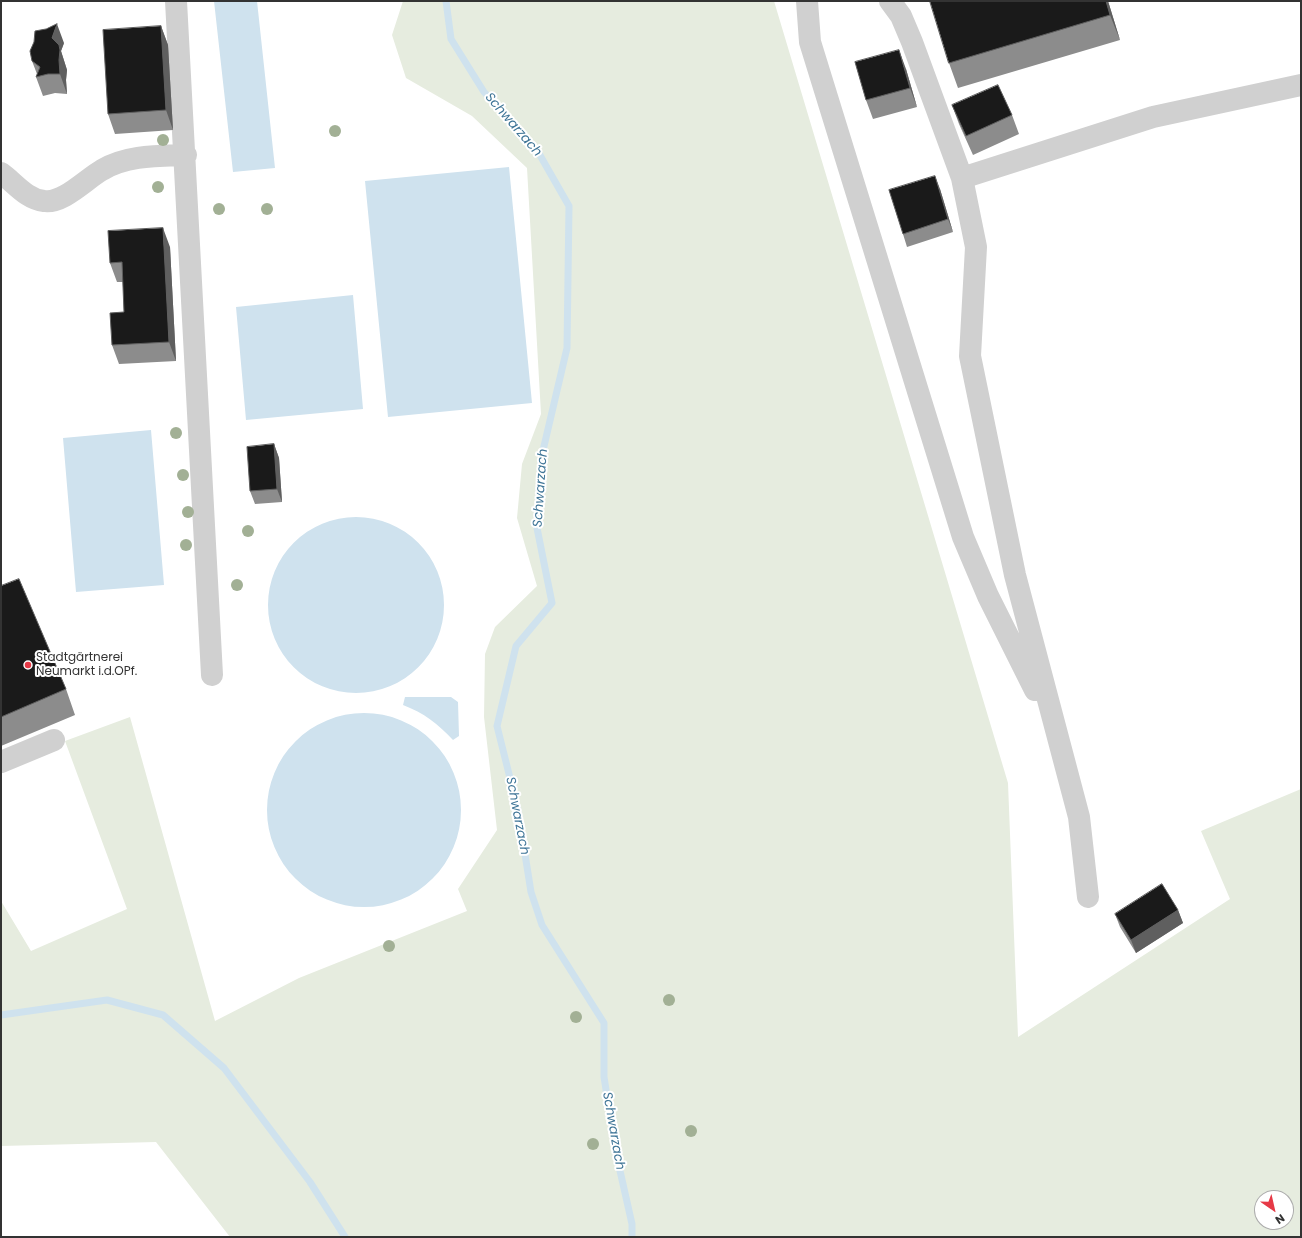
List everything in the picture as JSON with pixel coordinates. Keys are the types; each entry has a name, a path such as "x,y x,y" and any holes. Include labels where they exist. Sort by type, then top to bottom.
{"street":[{"path":"176,1 186,155 212,675"},
{"path":"806,1 810,42 963,537 988,596 1056,732"},
{"path":"890,1 901,16 912,42 962,178 976,248 970,356 1015,575 1079,817 1088,898"},
{"path":"962,178 1153,117 1301,85"},
{"path":"1,173 31,198 45,202 58,200 102,170 121,161 148,157 186,155"},
{"path":"1,762 54,740"}],"shaded area":[{"path":"403,1 774,1 1008,783 1018,1037 1230,899 1201,831 1301,789 1301,1237 230,1237 156,1142 1,1146 1,901 31,951 127,909 65,741 130,717 215,1021 299,978 467,911 458,889 497,830 484,717 485,654 495,627 537,586 517,518 522,464 541,414 527,168 472,116 406,78 392,35"}],"water":[{"path":"214,1 257,1 275,168 233,172"},
{"path":"509,167 532,403 388,417 365,181"},
{"path":"353,295 363,409 246,420 236,307"},
{"path":"151,430 164,585 76,592 63,438"},
{"path":"347,517 365,517 398,527 412,537 424,549 434,563 440,579 444,596 444,614 440,631 434,647 424,661 412,673 398,683 382,689 365,693 347,693 314,683 300,673 288,661 278,647 272,631 268,614 268,596 278,563 288,549 300,537 314,527 330,521"},
{"path":"405,697 451,697 458,702 459,736 453,740 430,720 403,705"},
{"path":"354,713 374,713 392,717 410,724 433,741 445,756 454,773 461,800 461,820 454,847 445,864 433,879 418,891 401,900 374,907 354,907 336,903 318,896 302,885 289,872 278,856 271,838 267,820 267,800 271,782 278,764 289,748 302,735 318,724 336,717"}],"building":[{"path":"930,1 1106,1 1110,15 949,63"},
{"path":"57,24 52,38 59,45 60,74 48,74 36,77 40,67 32,61 30,51 34,42 35,31 46,29"},
{"path":"161,26 166,110 108,114 103,30"},
{"path":"899,50 910,88 866,100 855,62"},
{"path":"998,85 1012,115 966,136 952,105"},
{"path":"935,176 948,219 903,234 889,190"},
{"path":"163,228 169,342 112,345 110,313 124,312 122,262 110,263 108,231"},
{"path":"274,444 277,489 250,491 247,447"},
{"name":"Stadtgärtnerei Neumarkt i.d.OPf.","path":"19,579 66,689 1,717 1,586"},
{"path":"1162,884 1178,910 1131,940 1115,914"}],"waterway":[{"name":"Schwarzach","path":"446,1 451,39 484,92 537,150 569,206 567,348 541,459 537,528 552,603 516,646 497,726 518,810 531,892 542,925 604,1023 604,1077 616,1153 632,1224 632,1237"},
{"path":"1,1015 107,1000 163,1015 224,1068 310,1182 345,1237"}],"place":[{"name":"Stadtgärtnerei Neumarkt i.d.OPf.","path":"28,665"}]}
